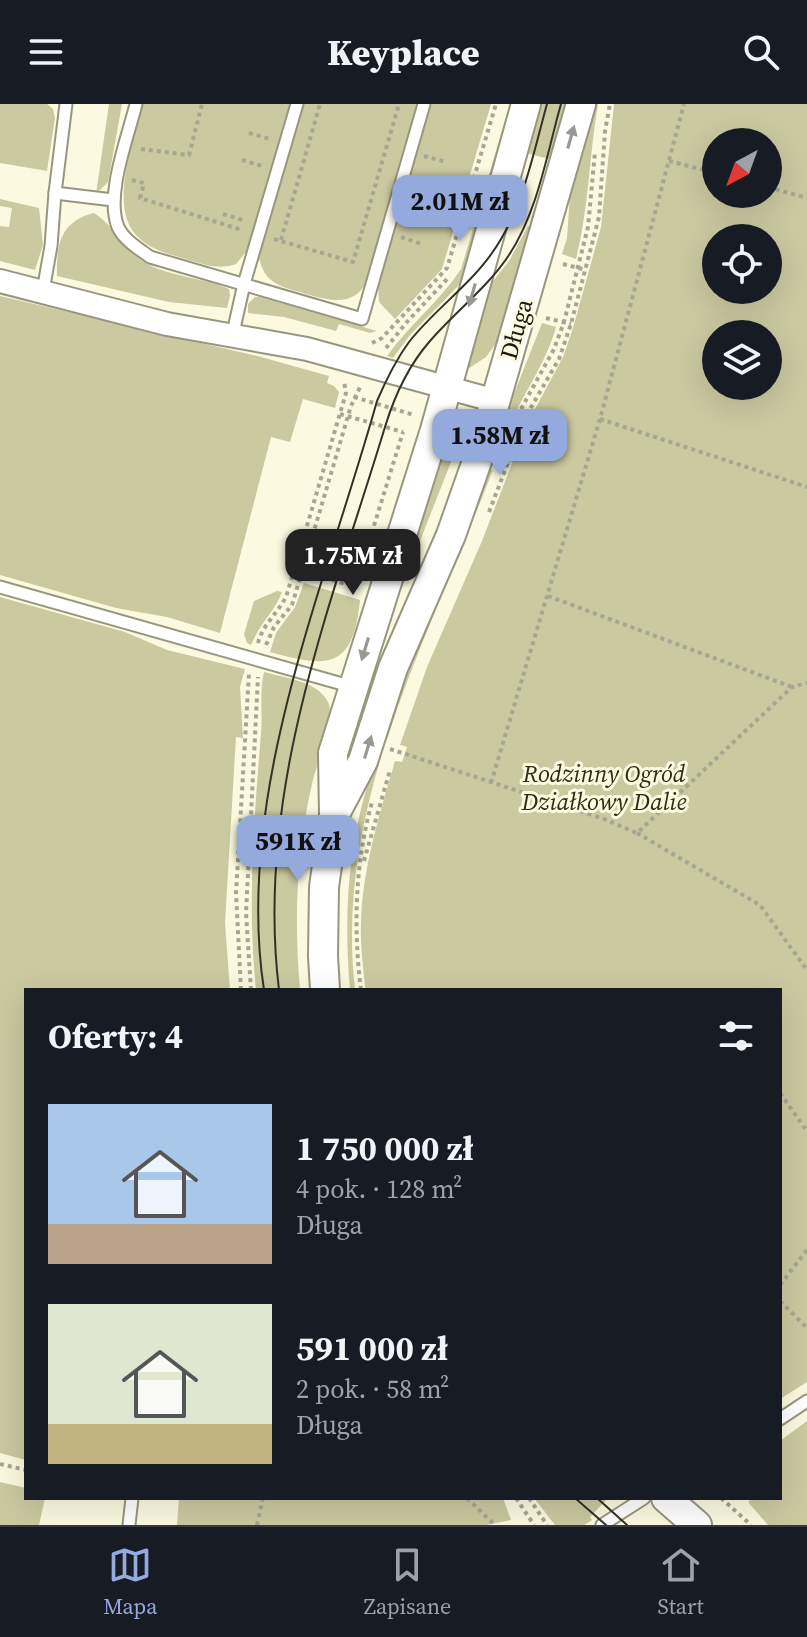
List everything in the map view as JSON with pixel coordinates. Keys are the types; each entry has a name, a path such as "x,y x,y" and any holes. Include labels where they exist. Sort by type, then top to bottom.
{"street":[{"name":"Długa","path":"325,988 324,887 334,816 333,753 435,430 526,104"},
{"name":"Długa","path":"334,816 363,761 393,668 451,535 483,444 581,104"},
{"path":"0,281 167,324 307,349 358,373 446,387 496,401"},
{"path":"670,1500 709,1520"}],"lane":[{"path":"43,291 51,246 66,104"},
{"path":"136,104 113,200 119,229 131,243 150,257 362,319 424,104"},
{"path":"235,335 244,284 297,104"},
{"path":"55,193 113,200"},
{"path":"0,587 353,687"},
{"path":"782,1418 807,1401"},
{"path":"129,1525 132,1500"},
{"path":"602,1525 641,1500"}],"path":[{"path":"125,147 189,155 202,104"},
{"path":"281,240 320,104"},
{"path":"118,179 144,183 140,198 353,262 399,104"},
{"path":"265,650 274,627 292,605 367,345 382,338 447,268 496,104"},
{"path":"491,783 600,419 684,104"},
{"path":"669,161 702,169"},
{"path":"782,191 807,198"},
{"path":"559,277 563,263 586,270"},
{"path":"381,355 406,323 448,279 455,266"},
{"path":"550,304 546,318 571,324"},
{"path":"256,648 260,632 283,603 346,393 344,379 358,373"},
{"path":"600,419 807,487"},
{"path":"294,568 355,587 403,432"},
{"path":"548,596 792,687"},
{"path":"241,988 236,893 247,738 246,687 250,668"},
{"path":"251,988 246,913 247,853 259,671"},
{"path":"637,833 792,687 807,683"},
{"path":"405,754 604,819 637,833 760,905 807,970"},
{"path":"361,871 355,926 361,988"},
{"path":"782,1096 807,1131"},
{"path":"782,1282 807,1250"},
{"path":"782,1303 807,1328"},
{"path":"0,1464 24,1470"},
{"path":"257,1525 263,1500"},
{"path":"469,1500 495,1525"},
{"path":"517,1500 532,1523 525,1525"},
{"path":"530,1500 547,1525"},
{"path":"723,1500 751,1525"},
{"path":"709,1520 729,1505"}],"green space":[{"path":"0,104 47,104 53,109 55,118 47,171 0,163"},
{"path":"109,104 122,104 108,182 96,194"},
{"path":"143,104 291,104 250,247 236,264 209,266 164,252 137,236 129,223 124,208 126,172"},
{"path":"304,104 418,104 367,282 347,299 323,298 279,285 266,275 259,258"},
{"path":"430,104 491,104 442,269 395,319 379,302 378,285"},
{"path":"510,104 513,104 463,281 410,335 393,358 387,356 461,269"},
{"path":"540,104 569,104 553,160 526,153"},
{"path":"594,104 598,104 584,221 576,259 562,254 567,238 570,194"},
{"name":"Rodzinny Ogród Działkowy Dalie","path":"614,104 807,104 807,1382 782,1398 782,988 365,986 362,903 373,841 395,761 402,762 407,747 400,745 427,667 482,541 528,422 563,357 601,227"},
{"path":"0,199 39,208 43,245 35,270 0,261 0,226 9,227 12,208 0,206"},
{"path":"94,213 144,262 164,271 229,289 227,308 169,302 57,276 63,236 74,222"},
{"path":"528,226 531,227 498,341 486,357 465,371 489,286 509,261"},
{"path":"0,296 329,376 327,383 339,392 335,408 303,399 290,442 271,437 220,633 0,575"},
{"path":"255,297 377,331 370,333 339,324 336,331 284,317 248,313 248,304"},
{"path":"542,323 556,327 552,341 507,432 498,434"},
{"path":"440,454 453,457 403,584 400,583"},
{"path":"489,469 493,470 424,637 387,739 385,733 395,701"},
{"path":"304,583 360,600 351,640 344,651 334,658 308,660 270,652 276,633 295,607"},
{"path":"277,591 282,592 275,605 251,645 247,643 244,634 254,601"},
{"path":"0,597 125,632 167,650 245,669 240,687 243,738 236,737 225,923 230,988 24,988 24,1459 0,1453"},
{"path":"264,672 300,681 317,689 330,709 328,730 307,810 300,861 297,912 300,988 256,988 252,862"},
{"path":"381,757 366,814 356,872 352,930 355,988 350,988 347,914 351,864 366,790"},
{"path":"807,1421 807,1525 768,1525 748,1502 782,1500 782,1440"},
{"path":"0,1482 24,1488 24,1500 45,1500 39,1525 0,1525"},
{"path":"179,1500 504,1500 511,1520 486,1525 177,1525"},
{"path":"536,1500 606,1500 590,1517 592,1520 584,1525 555,1525"}],"tram line":[{"path":"264,988 258,916 262,842 273,767 310,618 377,401 409,342 473,276 503,236 526,181 547,104"},
{"path":"279,988 274,917 278,845 287,774 321,634 385,427 398,392 415,360 491,278 519,238 541,181 561,104"},
{"path":"577,1500 606,1525"},
{"path":"599,1500 627,1525"}]}
